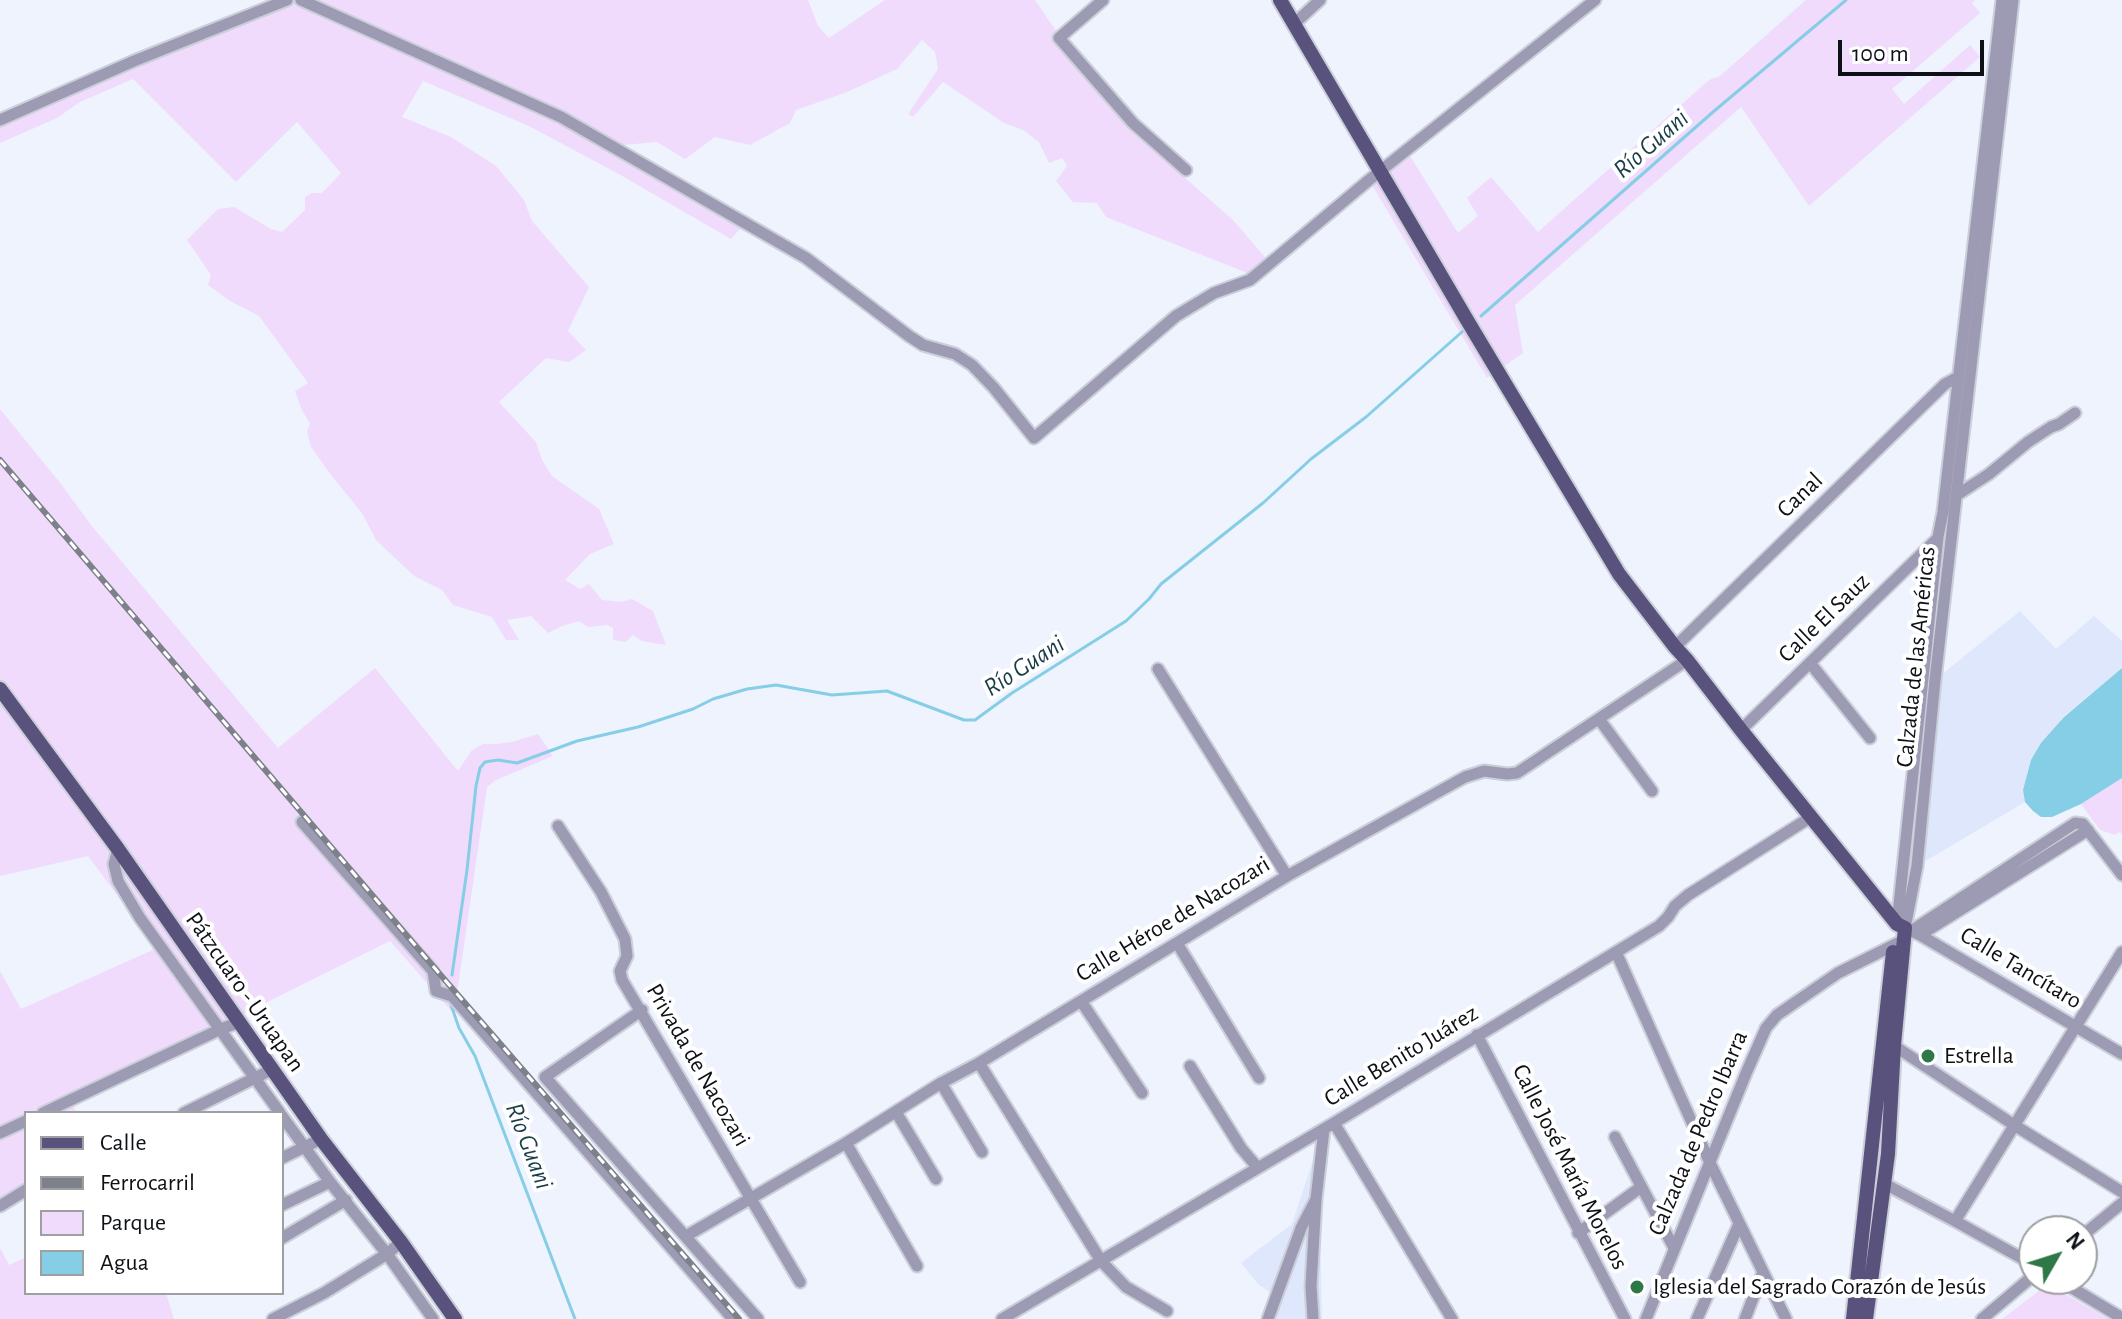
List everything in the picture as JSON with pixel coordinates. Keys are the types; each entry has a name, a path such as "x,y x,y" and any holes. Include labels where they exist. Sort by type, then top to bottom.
{"main road":[{"path":"1280,0 1619,574 1905,934"},
{"name":"Pátzcuaro - Uruapan","path":"0,689 118,849 321,1139 401,1242 455,1319"},
{"name":"Calzada de las Américas","path":"1858,1318 1871,1150 1905,934"},
{"name":"Calzada de las Américas","path":"1858,1318 1888,1154 1888,1042"},
{"path":"1871,1150 1888,1154"}],"street":[{"path":"0,120 134,61 287,0"},
{"path":"301,0 561,117 806,258 909,336 923,345 955,354 972,365 1034,438 1176,316 1214,293 1250,280 1595,0"},
{"path":"1103,0 1059,38 1133,123 1186,170"},
{"path":"1294,24 1320,0"},
{"name":"Calzada de las Américas","path":"2002,0 2005,27"},
{"name":"Calzada de las Américas","path":"1905,934 1917,866 1957,495 1976,267 2005,27 2013,0"},
{"name":"Calzada de las Américas","path":"1905,934 1938,537 1958,377 1976,267"},
{"name":"Canal","path":"1675,647 1945,384 1958,377"},
{"path":"1957,495 2028,442 2075,413"},
{"path":"1938,537 1951,540"},
{"name":"Calle El Sauz","path":"1741,730 1938,537"},
{"name":"Calle Héroe de Nacozari","path":"686,1236 846,1143 1287,876 1465,777 1484,771 1517,773 1687,660"},
{"path":"1810,663 1870,738"},
{"path":"1158,669 1287,876"},
{"path":"1599,719 1652,791"},
{"name":"Calle Benito Juárez","path":"1002,1319 1659,926 1688,895 1811,817"},
{"path":"302,822 433,971 436,991 446,994 733,1319"},
{"name":"Calzada de Pedro Ibarra","path":"1646,1319 1766,1028 1777,1015 1838,973 1991,885 2075,823 2083,824 2122,875"},
{"name":"Privada de Nacozari","path":"558,826 601,892 625,939 627,956 620,971 622,980 800,1282"},
{"path":"118,849 114,864 118,881 162,950 279,1111"},
{"name":"Calle Tancítaro","path":"1905,934 2122,1054"},
{"path":"1177,943 1259,1078"},
{"path":"1616,952 1710,1163 1786,1319"},
{"path":"1955,1221 2122,952"},
{"path":"1081,1001 1142,1093"},
{"path":"642,1010 545,1077 758,1319"},
{"path":"47,1111 240,1022"},
{"name":"Calle José María Morelos","path":"1477,1035 1625,1319"},
{"path":"1888,1042 2122,1192"},
{"path":"979,1063 1101,1261 1126,1287 1167,1311"},
{"path":"1190,1066 1241,1148 1258,1168"},
{"path":"188,1111 273,1069"},
{"path":"941,1083 982,1152"},
{"path":"896,1112 936,1179"},
{"path":"284,1118 433,1319"},
{"path":"0,1133 24,1122"},
{"path":"1313,1319 1311,1286 1316,1199 1329,1126"},
{"path":"1329,1126 1452,1319"},
{"path":"1615,1137 1674,1248"},
{"path":"284,1157 321,1139"},
{"path":"846,1143 917,1266"},
{"path":"284,1204 330,1182"},
{"path":"1883,1183 2018,1256"},
{"path":"1578,1233 1641,1187"},
{"path":"0,1206 24,1191"},
{"path":"1268,1319 1301,1228 1316,1199"},
{"path":"284,1237 346,1200"},
{"path":"2098,1223 2122,1203"},
{"path":"1697,1319 1739,1224"},
{"path":"273,1319 324,1293 401,1242"},
{"path":"1745,1319 1763,1272"},
{"path":"1982,1319 2018,1289"},
{"path":"2084,1295 2122,1318"}],"shaded area":[{"path":"2020,611 2056,649 2094,616 2122,641 2122,668 2064,716 2031,760 2023,790 2025,802 1917,866 1935,680"},
{"path":"1318,1145 1324,1148 1320,1225 1322,1319 1265,1319 1275,1295 1259,1285 1241,1263 1292,1224"}],"green space":[{"path":"287,0 808,0 818,26 829,38 885,0 1035,0 1134,133 1234,221 1269,262 1250,280 1245,272 1106,217 1097,203 1073,202 1056,181 1067,166 1062,158 1049,163 1039,142 1023,130 1004,123 943,82 913,117 908,114 938,69 935,52 922,40 897,69 847,92 796,110 790,123 750,145 715,137 685,159 657,142 623,145 748,220 731,239 529,126 423,81 402,117 451,137 496,166 524,200 532,221 589,287 568,331 586,350 569,362 546,358 499,402 536,442 552,476 599,509 614,544 590,554 565,580 580,589 589,584 602,600 622,602 632,599 653,611 666,645 642,641 633,635 626,642 613,640 613,628 607,625 588,627 579,621 548,633 531,616 507,620 519,640 506,640 492,617 453,605 442,590 414,576 376,540 362,513 311,447 307,431 310,424 295,391 308,383 259,316 208,285 211,275 187,240 218,209 234,207 271,229 282,232 305,210 305,197 322,193 341,173 297,122 236,182 133,79 0,143 0,120"},
{"path":"1806,0 1975,0 1972,3 1980,13 1892,89 1904,104 1970,45 1980,57 1809,206 1741,107 1515,305 1523,353 1487,378 1369,180 1407,151 1458,233 1478,216 1467,198 1491,177 1538,232 1709,80 1720,76"},
{"path":"0,409 91,525 278,748 375,668 458,771 471,751 483,744 512,742 538,734 553,756 496,780 487,787 454,1014 390,941 69,1096 75,1111 24,1111 24,1192 0,1203 0,971 21,1009 157,948 88,856 0,876"},
{"path":"2122,778 2122,834 2115,835 2100,830 2081,804"},
{"path":"0,1248 9,1265 24,1258 24,1295 167,1295 174,1319 0,1319"},
{"path":"2034,1295 2067,1295 2108,1319 2002,1319"}],"water":[{"path":"2122,668 2122,778 2081,804 2052,817 2041,817 2025,802 2023,790 2031,760 2041,743 2064,717"}],"waterway":[{"name":"Río Guani","path":"1481,316 1846,0"},
{"name":"Río Guani","path":"452,975 476,786 480,768 485,762 498,760 517,763 577,741 638,727 713,699 776,685 832,695 887,691 964,720 975,720 1126,621 1161,584 1366,417 1463,331"},
{"name":"Río Guani","path":"449,999 459,1028 475,1056 575,1319"}],"railway":[{"path":"0,460 739,1319"}],"place":[{"name":"Estrella","path":"1928,1056"},
{"name":"Iglesia del Sagrado Corazón de Jesús","path":"1637,1287"}]}
